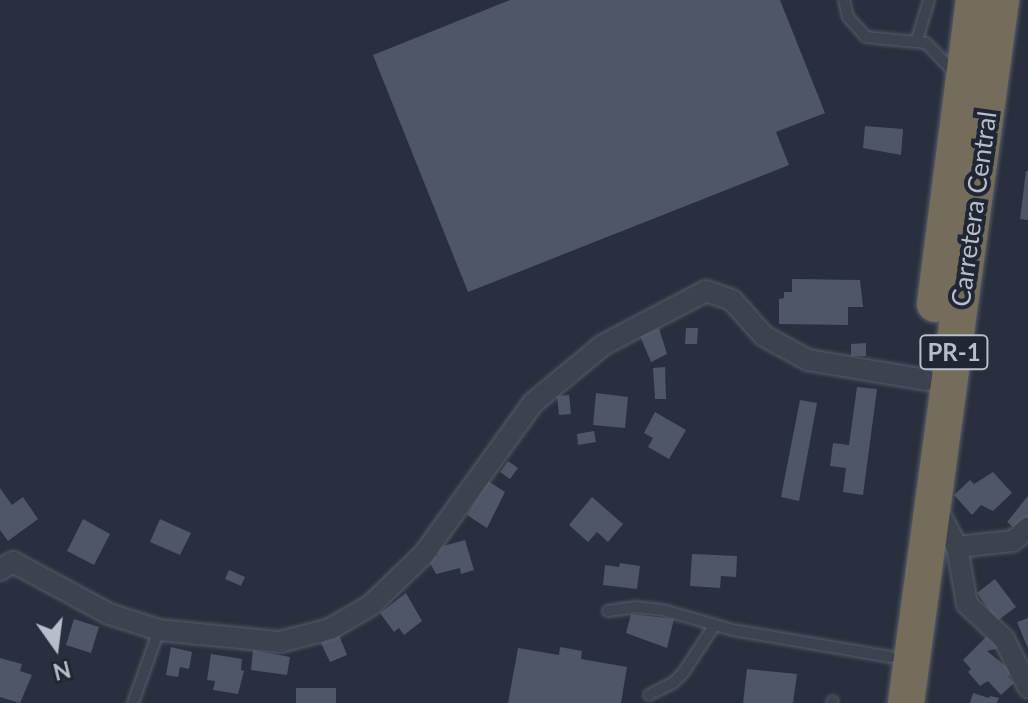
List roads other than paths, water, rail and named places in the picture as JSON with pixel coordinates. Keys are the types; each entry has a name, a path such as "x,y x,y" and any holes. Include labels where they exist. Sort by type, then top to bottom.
{"highway":[{"path":"951,0 952,25 965,74"},
{"name":"Carretera Central","path":"885,703 974,0"},
{"name":"Carretera Central","path":"906,703 1001,0"}],"street":[{"path":"0,570 13,562 109,614 159,630 280,642 330,629 371,605 424,554 533,403 603,345 706,291 732,300 764,336 808,360 926,380"},
{"path":"932,500 957,547 967,604 1004,639 1028,687"},
{"path":"957,547 1013,541 1028,528"}],"lane":[{"path":"844,0 848,17 866,37 926,43 965,74"},
{"path":"917,40 929,0"},
{"path":"608,611 635,607 663,610 714,626 891,657"},
{"path":"649,695 673,683 683,673 714,626"},
{"path":"133,703 159,630"}]}
